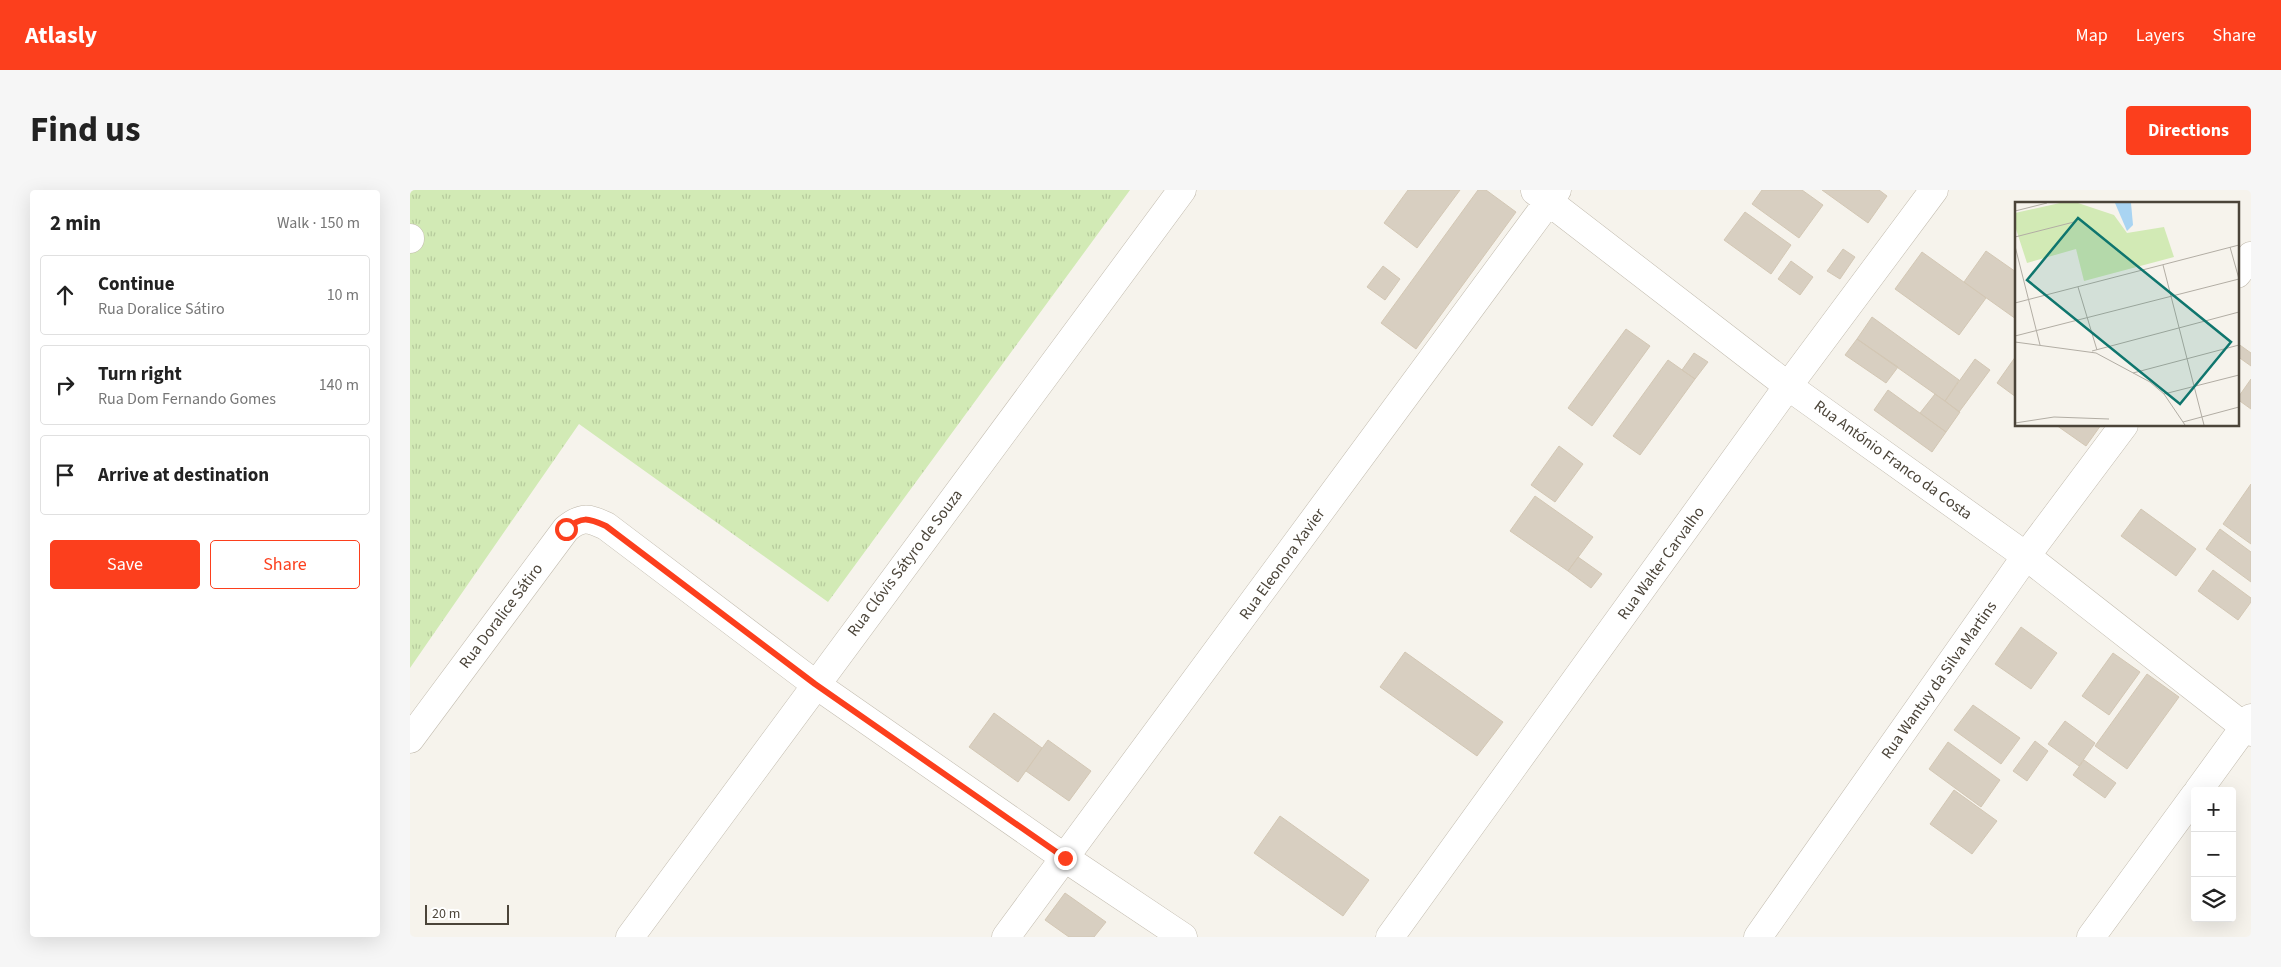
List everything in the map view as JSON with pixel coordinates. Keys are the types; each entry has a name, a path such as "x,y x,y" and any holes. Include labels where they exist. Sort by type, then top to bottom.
{"street":[{"name":"Rua Clóvis Sátyro de Souza","path":"630,937 815,684 1182,190"},
{"name":"Rua Walter Carvalho","path":"1390,937 1788,386 1934,190"},
{"name":"Rua António Franco da Costa","path":"1547,194 1788,386 2026,556 2249,726"},
{"name":"Rua Eleonora Xavier","path":"1006,937 1547,194"},
{"path":"2238,273 2251,256"},
{"name":"Rua Wantuy da Silva Martins","path":"1758,937 2026,556 2123,426"},
{"name":"Rua Doralice Sátiro","path":"410,740 566,529 576,521 590,518 606,526 815,684"},
{"path":"815,684 1065,858 1183,937"},
{"path":"2201,787 2249,726"},
{"path":"2090,937 2191,800"}],"green space":[{"path":"410,190 1130,190 828,602 579,424 410,668"}],"building":[{"path":"1408,190 1460,190 1417,248 1384,223"},
{"path":"1478,190 1486,190 1516,212 1416,349 1381,323"},
{"path":"1762,190 1802,190 1823,205 1799,238 1752,204"},
{"path":"1822,190 1879,190 1887,196 1868,223"},
{"path":"1745,212 1791,245 1771,274 1724,240"},
{"path":"1843,249 1855,257 1840,279 1827,271"},
{"path":"1986,251 2015,271 2015,318 1964,282"},
{"path":"1922,252 1986,298 1959,335 1895,289"},
{"path":"1791,261 1813,277 1800,295 1778,279"},
{"path":"1383,266 1400,279 1385,300 1367,287"},
{"path":"1872,317 1959,380 1945,401 1857,339"},
{"path":"1626,329 1650,346 1592,426 1568,408"},
{"path":"1857,339 1898,367 1886,383 1845,355"},
{"path":"2238,344 2251,353 2251,366 2238,357"},
{"path":"1694,353 1708,362 1695,379 1682,370"},
{"path":"2015,357 2015,396 1997,383"},
{"path":"1975,359 1990,370 1959,412 1945,401"},
{"path":"1668,360 1695,379 1640,455 1613,436"},
{"path":"2251,379 2251,409 2238,400"},
{"path":"1888,390 1946,432 1932,452 1874,410"},
{"path":"1935,394 1960,412 1946,432 1920,413"},
{"path":"2057,426 2100,426 2086,446"},
{"path":"1559,446 1583,464 1555,502 1531,485"},
{"path":"2251,484 2251,544 2223,524"},
{"path":"1535,496 1593,537 1568,571 1510,531"},
{"path":"2141,509 2196,549 2176,576 2121,536"},
{"path":"2220,529 2251,552 2251,582 2206,549"},
{"path":"1578,557 1602,574 1591,588 1568,571"},
{"path":"2213,570 2251,598 2251,602 2238,620 2198,591"},
{"path":"2021,627 2057,653 2031,689 1995,664"},
{"path":"1405,652 1503,722 1477,756 1380,687"},
{"path":"2113,653 2140,672 2109,715 2082,696"},
{"path":"2147,674 2179,697 2127,769 2095,746"},
{"path":"1973,705 2020,738 2001,764 1954,730"},
{"path":"994,713 1042,748 1018,782 969,747"},
{"path":"2065,721 2095,743 2079,766 2048,744"},
{"path":"1048,740 1091,771 1069,801 1026,771"},
{"path":"2035,741 2048,751 2027,781 2013,771"},
{"path":"1948,742 2000,780 1981,807 1929,769"},
{"path":"2084,760 2116,783 2105,798 2073,775"},
{"path":"1954,790 1997,821 1972,854 1930,824"},
{"path":"1280,816 1369,880 1343,916 1254,853"},
{"path":"1065,893 1106,922 1094,937 1069,937 1045,920"}],"route":[{"path":"566,529 576,521 590,518 606,526 815,684 1065,858"}]}
